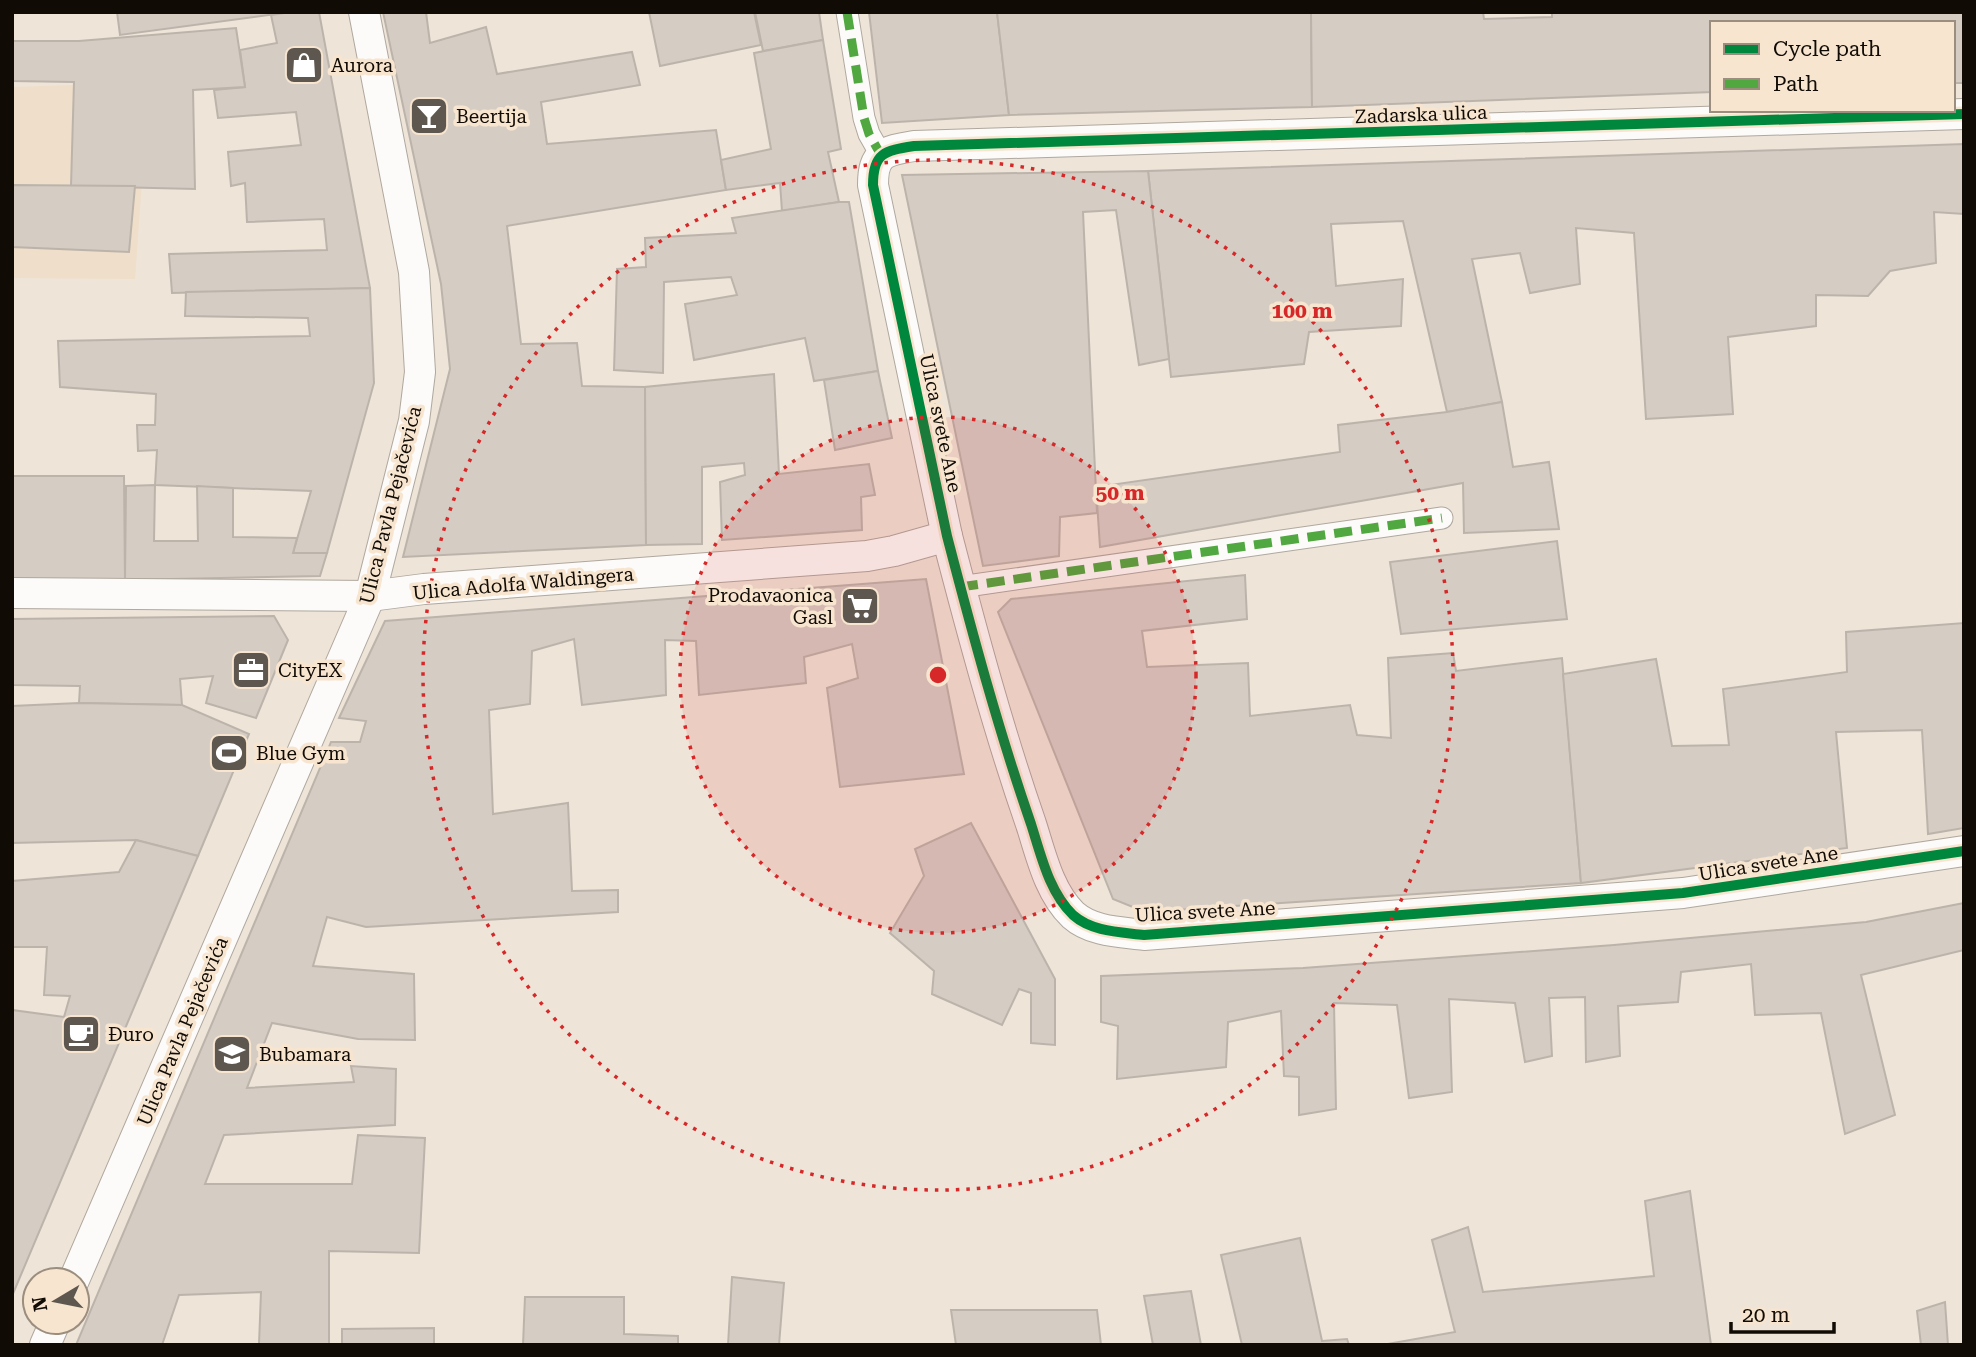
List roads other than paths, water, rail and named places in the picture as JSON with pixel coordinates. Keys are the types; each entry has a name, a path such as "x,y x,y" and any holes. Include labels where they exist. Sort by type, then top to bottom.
{"street":[{"name":"Ulica Pavla Pejačevića","path":"80,1266 370,596 414,421 420,372 414,272 363,12"},
{"path":"846,12 864,118 880,155"},
{"name":"Zadarska ulica","path":"880,155 914,146 1964,114"},
{"name":"Ulica svete Ane","path":"880,155 873,168 873,186 960,587 1015,779 1058,896 1075,917 1100,930 1144,935 1683,893 1964,851"},
{"path":"960,587 1442,518"},
{"name":"Ulica Adolfa Waldingera","path":"12,593 370,596 424,589 867,556 947,536"}],"place":[{"name":"Aurora","path":"304,65"},
{"name":"Beertija","path":"429,116"},
{"name":"Prodavaonica Gasl","path":"860,606"},
{"name":"CityEX","path":"251,670"},
{"name":"Blue Gym","path":"229,753"},
{"name":"Đuro","path":"81,1034"},
{"name":"Bubamara","path":"232,1054"}]}
